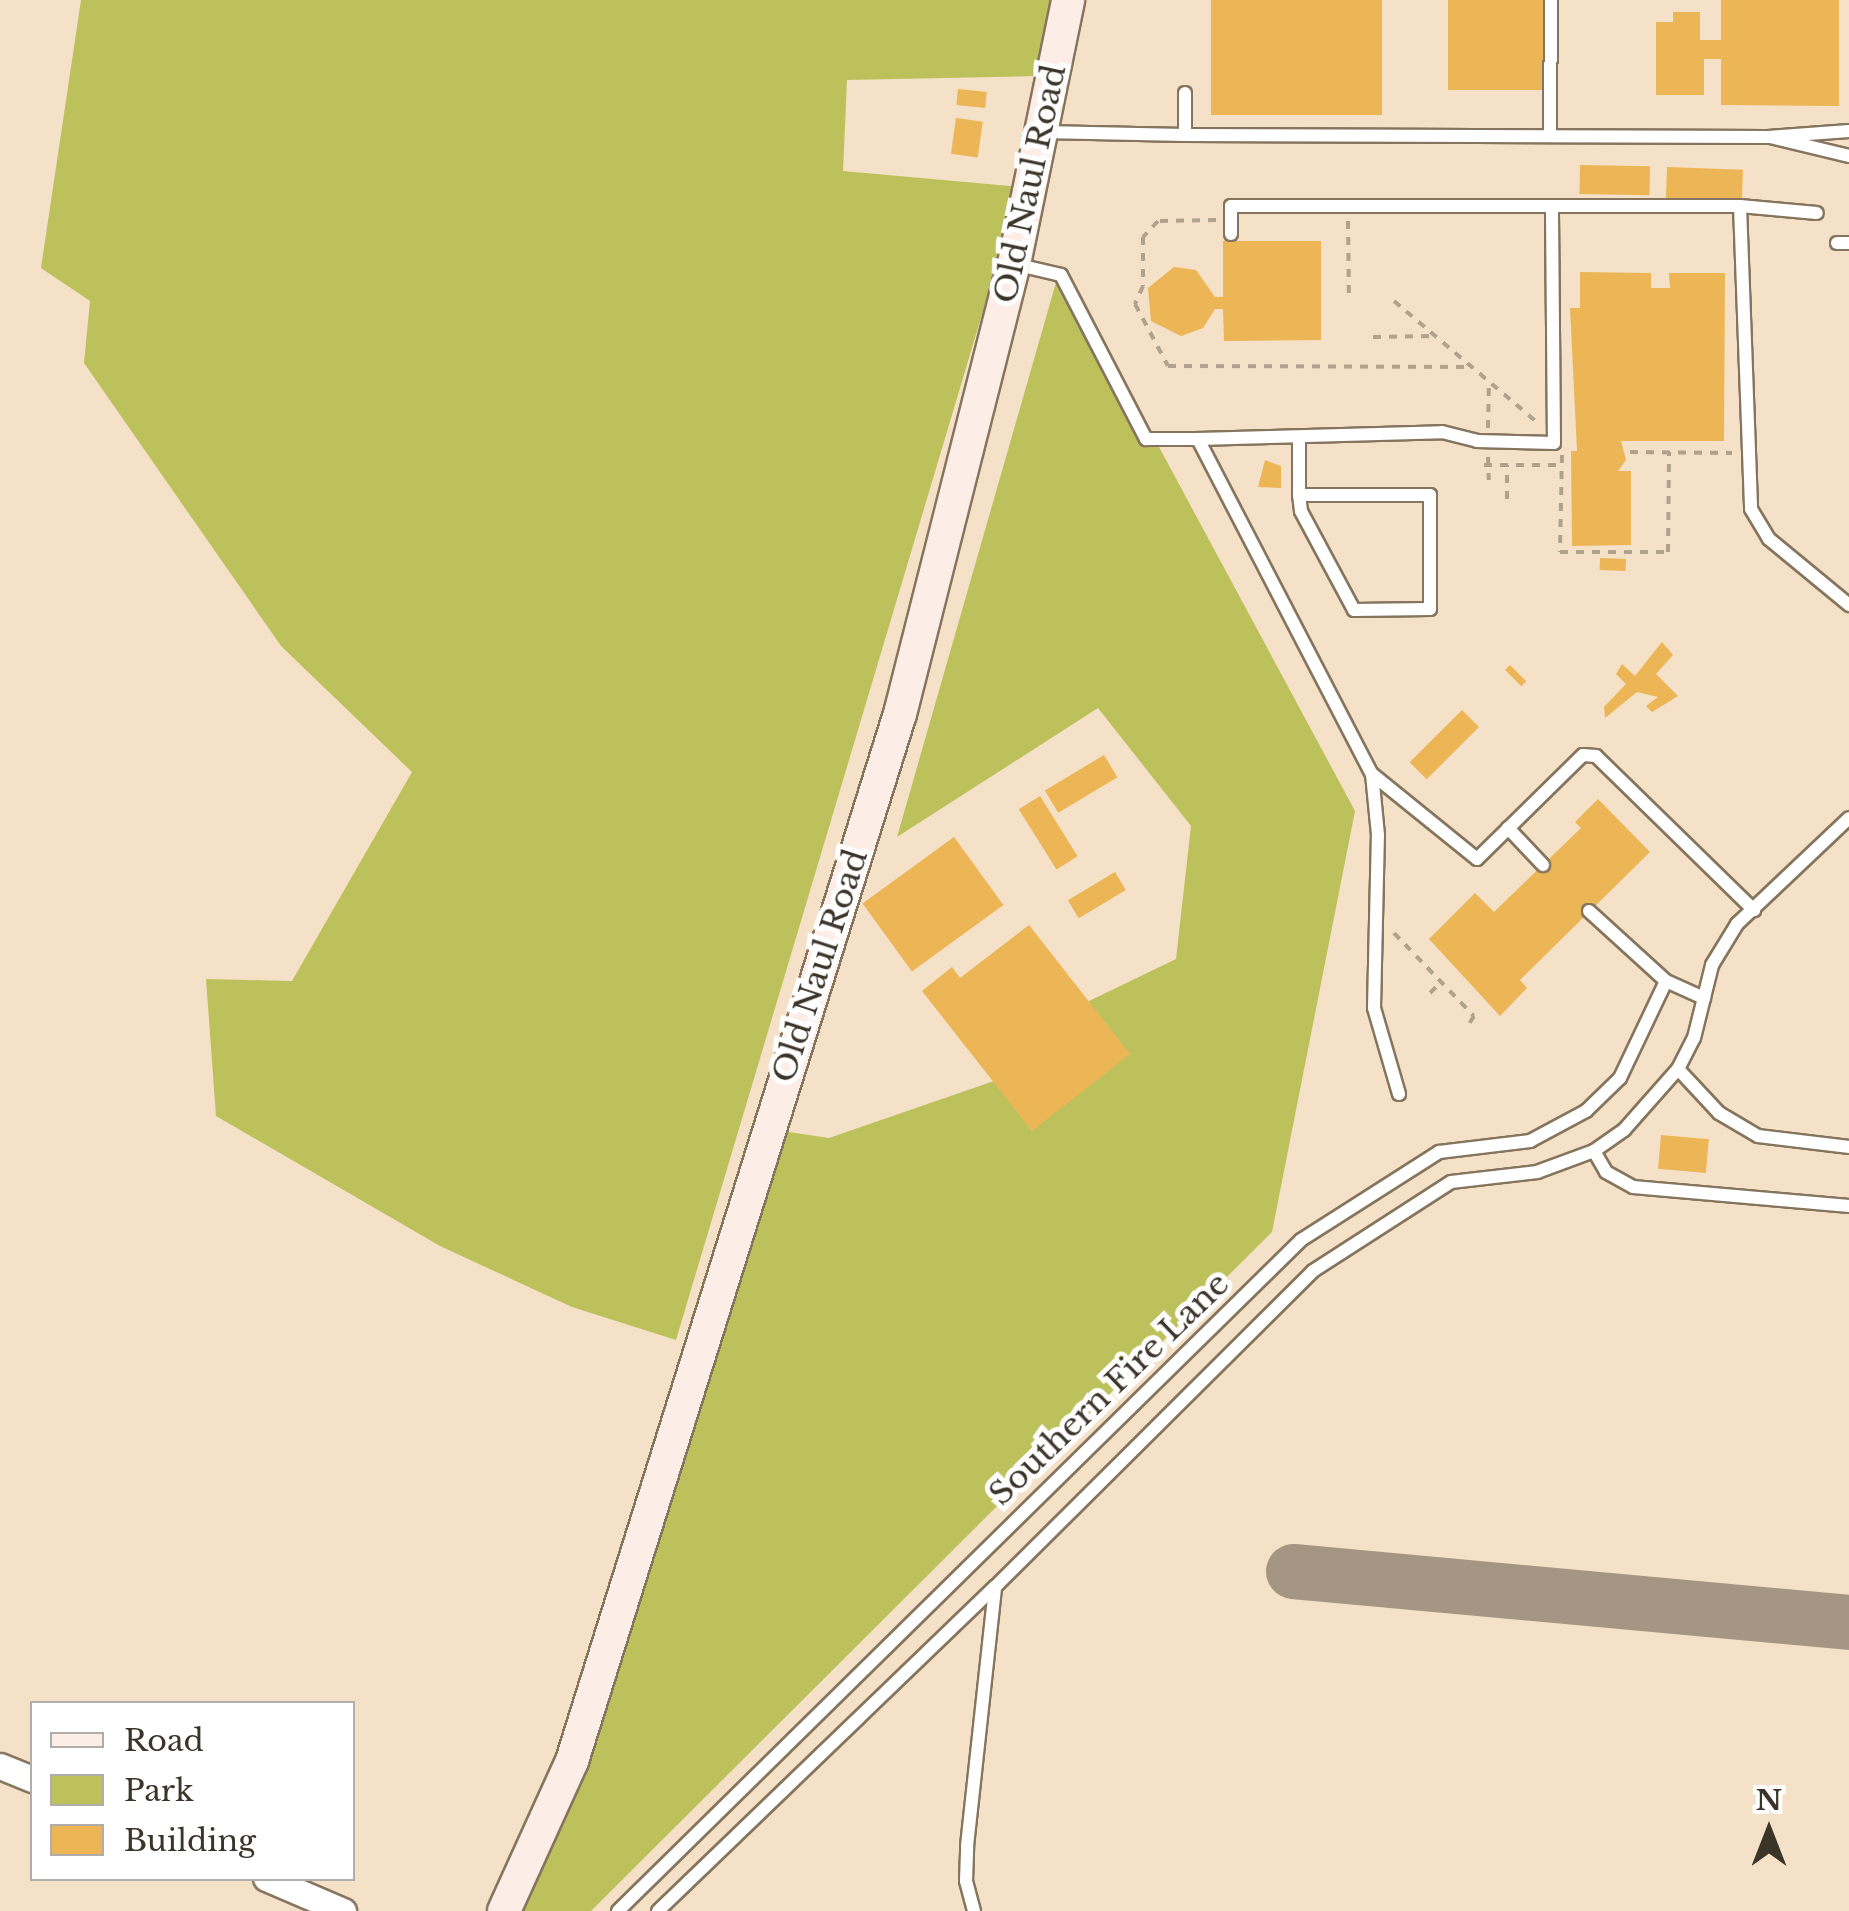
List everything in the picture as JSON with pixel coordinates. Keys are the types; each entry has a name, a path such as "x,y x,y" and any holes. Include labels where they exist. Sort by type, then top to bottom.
{"main road":[{"name":"Old Naul Road","path":"504,1911 572,1762 900,714 1014,264 1068,0"}],"street":[{"path":"0,1766 30,1779"},
{"path":"273,1881 343,1911"}],"lane":[{"path":"1550,136 1551,0"},
{"path":"1185,92 1185,135"},
{"path":"1043,132 1768,137 1847,132"},
{"path":"1768,137 1849,156"},
{"path":"1231,227 1230,206 1740,206 1817,213"},
{"path":"1014,264 1060,275 1146,439 1299,441 1340,432 1442,432 1477,441 1554,442 1552,206"},
{"path":"1740,206 1751,509 1769,539 1849,605"},
{"path":"1198,439 1372,774 1378,854 1374,1008 1399,1094"},
{"path":"1298,494 1430,495 1430,609 1354,610 1301,511 1298,494 1299,441"},
{"path":"1372,774 1477,859 1583,755 1596,756 1754,910"},
{"path":"658,1911 995,1587 1314,1271 1451,1182 1538,1172 1594,1151 1648,1107 1678,1069 1712,965 1754,910 1849,818"},
{"path":"1508,828 1544,864"},
{"path":"1590,911 1666,981 1704,998"},
{"name":"Southern Fire Lane","path":"618,1911 1301,1240 1440,1152 1530,1141 1586,1111 1620,1078 1666,981"},
{"path":"1678,1069 1719,1114 1758,1136 1849,1147"},
{"path":"1594,1151 1606,1172 1633,1187 1849,1206"},
{"path":"974,1911 966,1881 968,1846 995,1587"}],"path":[{"path":"1348,206 1349,301"},
{"path":"1231,227 1158,221 1142,237 1142,286 1135,304 1168,366 1470,367"},
{"path":"1394,301 1554,442 1562,465 1560,552 1668,552 1669,452"},
{"path":"1374,337 1433,336"},
{"path":"1630,452 1746,453"},
{"path":"1484,465 1562,465"},
{"path":"1507,499 1508,465"},
{"path":"1389,928 1474,1016 1466,1030"},
{"path":"1430,992 1441,981"}],"green space":[{"path":"81,0 1054,0 1038,76 847,80 843,171 1020,187 676,1340 572,1307 440,1246 216,1116 206,979 292,981 412,772 281,646 84,363 90,301 41,268"},
{"path":"1061,265 1355,811 1272,1232 591,1911 517,1911 559,1832 782,1131 829,1138 994,1081 1032,1131 1089,1001 1176,959 1191,826 1098,708 897,837"}],"building":[{"path":"1211,0 1382,0 1382,115 1211,115"},
{"path":"1448,0 1544,0 1544,90 1448,90"},
{"path":"1721,0 1839,0 1839,106 1721,105 1721,59 1704,59 1704,95 1656,95 1656,22 1673,22 1673,12 1700,12 1700,40 1721,40"},
{"path":"958,89 987,92 985,108 956,105"},
{"path":"956,118 983,122 978,157 951,154"},
{"path":"1580,165 1650,166 1649,195 1579,194"},
{"path":"1667,167 1743,170 1742,201 1666,198"},
{"path":"1223,241 1321,241 1321,340 1224,341 1223,309 1215,309 1203,328 1181,336 1151,321 1148,288 1174,267 1196,270 1215,297 1223,297"},
{"path":"1580,272 1651,273 1651,288 1670,288 1669,273 1725,273 1724,441 1621,441 1626,460 1618,471 1631,471 1631,545 1572,546 1571,451 1577,451 1570,308 1580,308"},
{"path":"1265,460 1281,466 1281,488 1258,487"},
{"path":"1600,558 1626,559 1626,571 1600,570"},
{"path":"1662,642 1673,655 1656,674 1678,696 1652,712 1646,706 1658,697 1637,692 1605,718 1604,707 1626,684 1616,674 1622,664 1635,676"},
{"path":"1510,665 1526,681 1521,686 1505,670"},
{"path":"1462,710 1479,727 1427,779 1410,762"},
{"path":"1104,755 1117,777 1058,813 1045,791"},
{"path":"1040,796 1078,856 1056,869 1019,809"},
{"path":"1598,799 1650,852 1520,980 1527,988 1500,1016 1429,939 1475,893 1494,912 1581,828 1575,822"},
{"path":"954,837 1003,905 912,971 863,903"},
{"path":"1115,872 1126,890 1079,918 1068,900"},
{"path":"1029,925 1130,1054 1032,1131 922,991 952,967 960,978"},
{"path":"1661,1135 1709,1139 1706,1173 1658,1169"}],"taxiway":[{"path":"1293,1571 1849,1622"}]}
